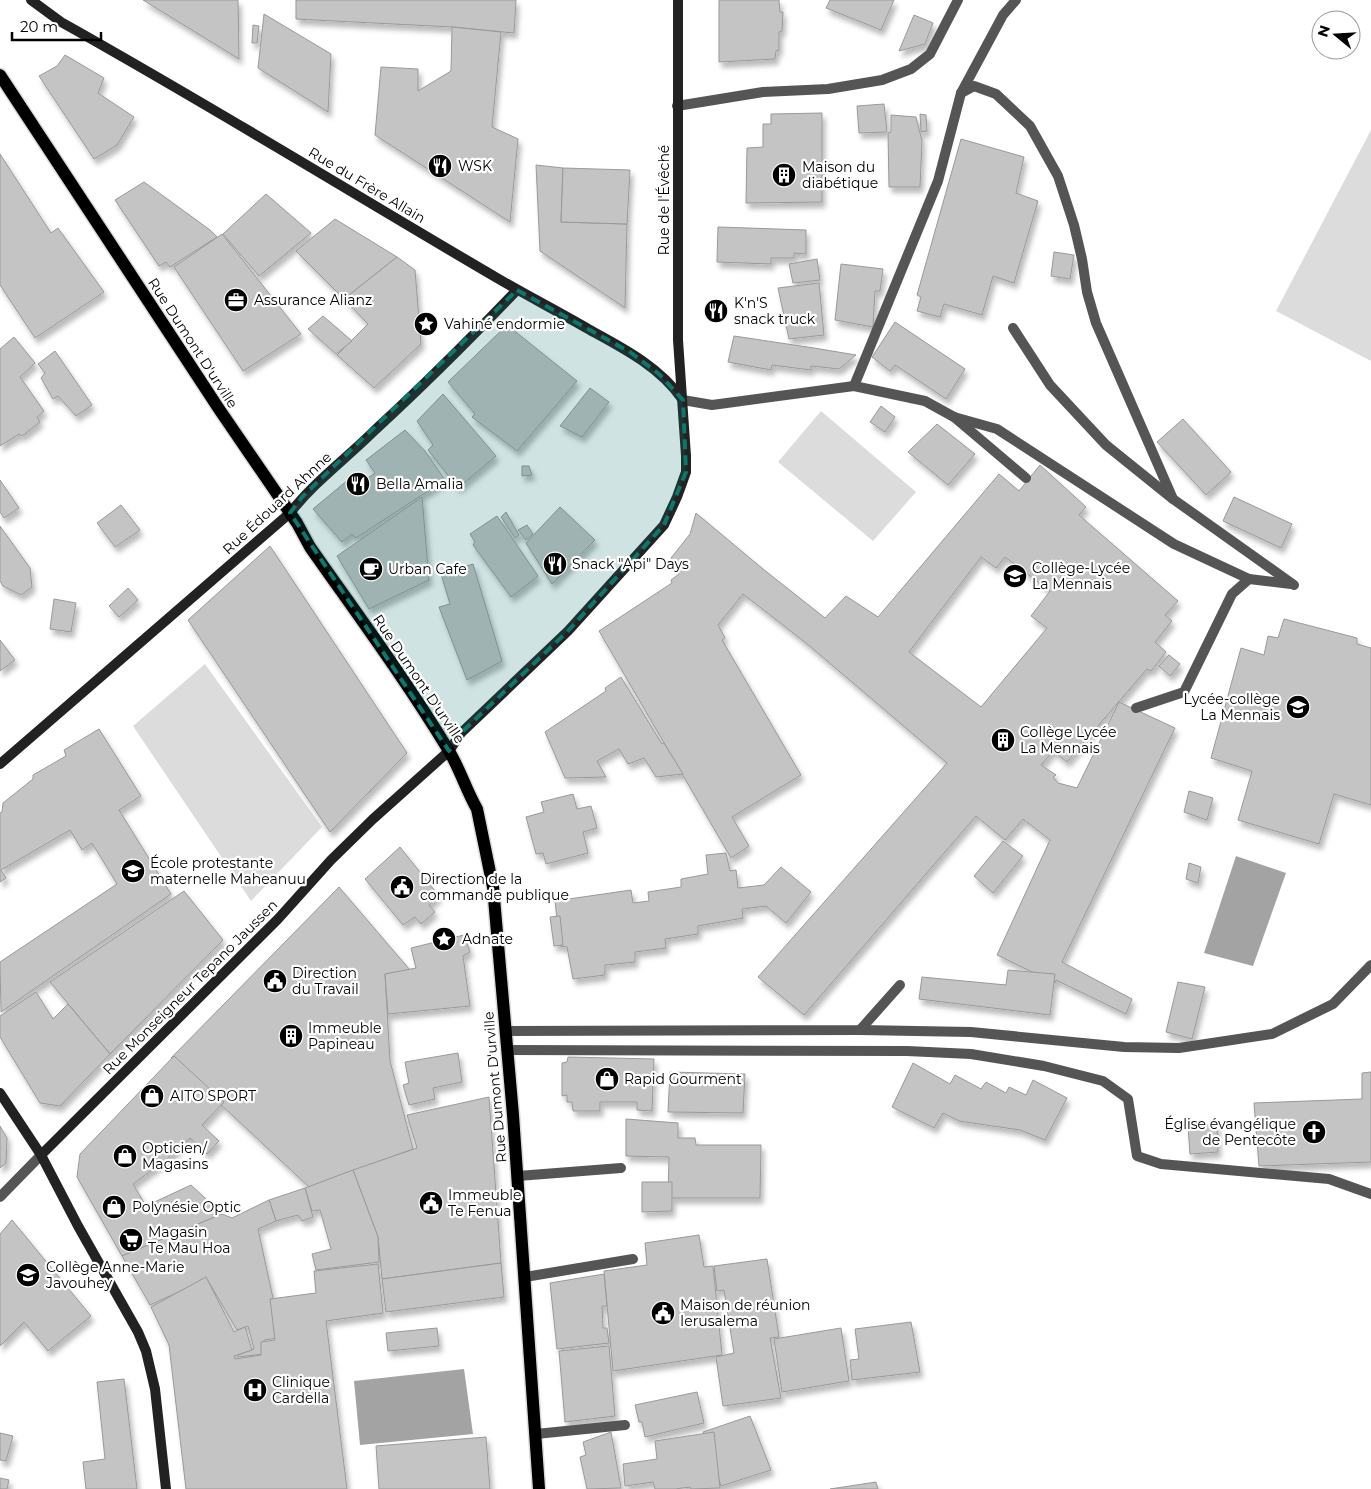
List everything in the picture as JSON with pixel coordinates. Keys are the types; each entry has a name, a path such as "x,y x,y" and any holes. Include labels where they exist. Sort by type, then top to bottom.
{"main road":[{"name":"Rue Dumont D'urville","path":"0,75 219,409 290,513 310,547 420,705 456,763 470,798 477,809 493,887 518,1176 540,1489"}],"street":[{"name":"Rue du Frère Allain","path":"32,0 61,22 273,144 517,290 630,352 675,388 683,400"},
{"name":"Rue de l'Évêché","path":"678,0 678,340 683,400"},
{"path":"677,106 763,92 828,89 882,80 911,69 930,54 958,0"},
{"path":"854,386 938,181 961,93 1003,15 1016,0"},
{"path":"961,93 974,86 996,94 1030,126 1058,176 1074,225 1087,292 1096,323 1173,499"},
{"name":"Rue Édouard Ahnne","path":"0,764 290,513 302,497 402,405 517,290"},
{"path":"954,417 998,429 1174,544 1249,579 1294,585 1173,499 1106,444 1050,385 1013,328"},
{"path":"683,400 712,405 854,386 925,401 954,417 1026,478"},
{"name":"Rue Monseigneur Tepano Jaussen","path":"0,1197 278,919 338,853 449,751 461,733 568,630 664,526 686,472 683,400"},
{"path":"1136,708 1184,692 1232,594 1249,579"},
{"path":"506,1031 860,1030 971,1032 1124,1047 1180,1048 1272,1034 1334,1004 1371,965"},
{"path":"860,1030 900,985"},
{"path":"508,1050 906,1051 971,1054 1044,1066 1103,1081 1128,1099 1137,1156 1161,1164 1328,1179 1371,1194"},
{"path":"0,1093 41,1155 78,1226 138,1332 146,1351 155,1389 166,1489"},
{"path":"518,1176 621,1168"},
{"path":"525,1277 634,1259"},
{"path":"536,1434 625,1425"}],"highlighted area":[{"path":"517,290 630,352 659,374 683,400 686,472 664,525 568,631 461,733 449,751 290,513 302,497"}],"shaded area":[{"path":"1371,130 1371,361 1276,311"},
{"path":"821,411 916,492 873,541 778,462"},
{"path":"205,664 322,827 251,901 133,726"},
{"path":"1236,856 1286,873 1253,966 1204,953"},
{"path":"464,1369 473,1434 360,1445 354,1381"}],"building":[{"path":"143,0 238,0 239,59"},
{"path":"296,0 516,0 514,33 452,27 296,19"},
{"path":"719,0 779,0 780,12 783,12 782,31 779,32 779,50 776,51 775,59 719,62"},
{"path":"830,0 894,0 881,30 826,8"},
{"path":"264,14 331,54 328,112 258,68"},
{"path":"914,15 933,23 925,44 899,51"},
{"path":"253,25 259,26 257,43 252,43"},
{"path":"452,27 501,32 492,127 518,139 510,222 375,135 381,67 418,69 418,91 451,71"},
{"path":"65,55 104,78 98,93 134,117 117,145 94,159 39,76 57,66"},
{"path":"884,104 887,132 859,133 857,106"},
{"name":"Maison du diabétique","path":"822,113 822,202 746,203 747,148 763,147 763,124 771,124 771,114"},
{"path":"920,114 926,115 927,131 921,132"},
{"path":"891,115 916,117 922,141 920,187 889,187 888,133 891,132"},
{"path":"961,139 1024,157 1016,193 1038,201 1014,283 993,276 982,315 944,304 940,317 917,311 921,297 917,295"},
{"path":"0,154 51,233 58,228 104,292 35,338 0,285"},
{"path":"536,165 563,168 561,222 627,224 625,308 540,251"},
{"path":"563,168 630,170 627,224 561,222"},
{"path":"144,182 217,237 170,267 166,262 159,266 115,200"},
{"path":"266,194 311,233 259,276 223,234"},
{"path":"335,219 397,257 344,299 296,251"},
{"path":"718,227 806,230 806,254 794,253 794,258 771,258 771,264 717,262"},
{"name":"Assurance Alianz","path":"222,234 301,334 243,371 174,267"},
{"path":"1054,252 1074,255 1070,279 1051,276"},
{"path":"397,257 415,270 421,344 374,388 337,355 368,324 344,299"},
{"path":"817,259 820,280 793,283 789,264"},
{"path":"841,264 883,269 880,291 875,291 873,327 835,320"},
{"path":"819,283 824,335 789,339 778,288"},
{"path":"323,316 352,341 336,354 308,329"},
{"path":"895,322 965,369 946,399 895,365 890,371 872,357"},
{"path":"507,325 577,381 517,451 472,417 475,414 448,382"},
{"path":"734,336 856,355 839,369 811,366 811,370 772,365 771,370 728,362"},
{"path":"14,337 35,363 20,377 44,411 37,417 40,422 22,436 19,434 0,446 0,349"},
{"path":"55,351 92,405 76,416 58,396 53,399 41,378 45,373 38,364"},
{"path":"590,388 609,402 582,437 560,426"},
{"path":"443,394 496,456 458,488 428,450 433,445 417,421"},
{"path":"881,406 895,417 885,432 870,422"},
{"path":"1183,419 1231,472 1206,495 1157,442"},
{"path":"937,424 975,454 948,485 908,452"},
{"path":"405,430 425,451 445,480 356,538 352,534 342,542 313,509 355,474 362,482 375,473 366,460"},
{"name":"Collège Lycée La Mennais","path":"1040,465 1086,507 1079,515 1178,601 1165,615 1172,621 1155,642 1166,652 1151,671 1147,669 1067,762 1053,751 1041,765 1056,775 1053,777 1058,783 1077,788 1119,702 1175,728 1062,962 1132,999 1126,1014 1056,980 1055,983 997,955 1050,840 1023,819 1005,840 976,816 804,1015 758,977 947,763 806,643 743,594 718,625 725,638 722,640 801,775 732,817 749,846 731,858 599,631 672,583 671,580 679,574 671,558 690,534 696,513 825,618 846,596 878,617 999,474 1019,491","holes":["981,557 996,568 1005,557 1050,591 1031,616 1047,628 981,707 909,652"]},
{"path":"522,466 529,466 532,475 522,476"},
{"path":"0,480 19,508 4,518 0,512"},
{"path":"422,497 429,580 369,609 337,556"},
{"path":"1234,497 1292,524 1281,548 1223,521"},
{"path":"121,505 140,530 115,547 97,523"},
{"name":"Snack \"Api\" Days","path":"560,507 595,540 552,584 526,543"},
{"path":"506,512 519,535 515,538 501,517"},
{"path":"497,516 538,576 511,597 473,545 475,542 470,534"},
{"path":"527,525 533,534 526,540 518,530"},
{"path":"0,526 30,568 32,587 21,595 3,586 0,581"},
{"path":"270,546 407,753 330,832 188,620"},
{"path":"473,564 502,661 467,680 439,607 450,604 441,574"},
{"path":"128,588 138,600 119,617 109,606"},
{"path":"54,599 76,603 71,632 50,629"},
{"name":"Lycée-collège La Mennais","path":"1284,619 1357,638 1357,644 1371,648 1371,805 1334,794 1319,844 1238,820 1252,771 1211,758 1241,648 1264,655 1268,636 1278,638"},
{"path":"0,640 15,660 0,671"},
{"path":"1169,655 1180,664 1170,676 1159,666"},
{"path":"621,677 662,744 664,743 683,774 656,777 644,758 628,764 619,749 597,761 606,777 565,778 545,732 606,691 605,688"},
{"name":"École protestante maternelle Maheanuu","path":"99,729 141,796 119,810 171,894 1,1012 0,962 117,884 92,843 82,850 70,830 1,870 6,878 0,882 0,813 2,812 3,803 33,779 33,775 66,756 64,750"},
{"path":"1189,791 1213,798 1207,820 1184,812"},
{"path":"573,794 577,809 591,806 597,828 583,832 588,853 546,864 543,853 536,854 526,817 544,812 541,802"},
{"path":"1003,841 1023,856 993,893 974,876"},
{"name":"Direction de la commande publique","path":"400,847 439,896 429,905 435,912 421,924 415,917 403,925 365,879"},
{"path":"726,853 730,871 736,870 738,888 764,885 781,867 811,892 786,923 766,906 742,909 743,918 698,926 698,934 665,939 666,948 635,952 635,962 605,965 605,975 573,979 567,947 560,946 555,901 631,890 633,903 649,901 648,892 681,887 681,879 708,874 706,855"},
{"path":"1189,863 1201,867 1198,883 1186,879"},
{"name":"Immeuble Papineau","path":"339,887 410,970 385,974 390,1061 413,1149 309,1187 171,1058"},
{"path":"184,891 223,940 110,1054 50,982"},
{"path":"560,916 563,945 554,946 550,917"},
{"path":"464,935 470,952 463,956 470,1006 388,1014 385,974 416,968 411,948"},
{"path":"1008,970 1055,974 1050,1015 919,999 922,977 1006,985"},
{"path":"1178,982 1205,987 1192,1039 1166,1032"},
{"path":"36,992 53,1019 68,1004 110,1054 60,1106 40,1103 0,1037 0,1016"},
{"path":"458,1053 462,1082 433,1088 435,1099 409,1105 403,1085 409,1083 405,1062"},
{"name":"Opticien/ Magasins","path":"174,1056 224,1102 202,1125 219,1141 207,1154 190,1138 167,1159 133,1184 146,1206 191,1185 222,1214 122,1256 77,1177 80,1154"},
{"name":"Rapid Gourment","path":"568,1057 654,1059 652,1111 637,1110 637,1102 600,1102 600,1111 573,1111 572,1102 567,1102 567,1095 562,1096 562,1063 567,1062"},
{"path":"913,1063 950,1084 955,1075 981,1089 986,1082 1006,1093 1009,1087 1026,1095 1033,1080 1067,1098 1045,1140 1020,1130 959,1121 943,1113 934,1128 892,1107"},
{"path":"670,1072 745,1074 743,1113 668,1112"},
{"name":"Église évangélique de Pentecôte","path":"1371,1072 1371,1162 1259,1166 1254,1103 1362,1099 1362,1073"},
{"name":"Immeuble Te Fenua","path":"489,1097 501,1263 382,1279 378,1237 353,1170 417,1148 407,1115"},
{"path":"626,1119 678,1123 678,1138 695,1138 696,1145 761,1145 760,1198 668,1198 669,1157 626,1156"},
{"path":"1217,1124 1218,1152 1190,1154 1188,1126"},
{"path":"0,1126 7,1138 6,1163 0,1168"},
{"path":"353,1170 378,1237 379,1262 316,1270 312,1254 331,1249 320,1210 312,1211 305,1188"},
{"path":"642,1182 672,1182 672,1211 642,1212"},
{"path":"305,1188 313,1217 302,1221 298,1215 276,1221 269,1200"},
{"path":"269,1200 276,1221 258,1229 273,1298 278,1338 264,1340 264,1354 238,1357 238,1355 254,1349 248,1326 237,1330 207,1279 150,1305 122,1256 222,1214 232,1218"},
{"name":"Collège Anne-Marie Javouhey","path":"12,1220 91,1316 48,1351 24,1322 0,1346 0,1234"},
{"name":"Maison de réunion Ierusalema","path":"699,1235 704,1267 713,1266 722,1355 613,1371 604,1271 647,1265 645,1243"},
{"path":"767,1259 779,1337 770,1338 781,1398 723,1406 716,1357 734,1353 724,1290 717,1291 714,1266"},
{"path":"501,1263 504,1297 386,1312 382,1279"},
{"name":"Clinique Cardella","path":"378,1264 383,1313 326,1321 347,1489 186,1489 169,1345 151,1307 206,1277 234,1332 245,1327 252,1350 234,1356 235,1359 261,1355 261,1342 275,1340 270,1299 316,1293 314,1271"},
{"path":"604,1274 607,1306 602,1306 603,1328 607,1328 609,1343 557,1349 550,1283"},
{"path":"911,1322 920,1372 852,1380 850,1360 859,1359 855,1329"},
{"path":"437,1328 439,1346 388,1351 386,1333"},
{"path":"841,1328 849,1381 782,1392 774,1339"},
{"path":"609,1346 615,1416 565,1422 559,1351"},
{"path":"124,1379 137,1489 86,1489 83,1462 105,1459 97,1382"},
{"path":"697,1392 704,1423 645,1437 642,1422 639,1422 635,1405"},
{"path":"750,1416 771,1470 721,1486 703,1432"},
{"path":"611,1432 621,1488 587,1489 580,1457 586,1455 583,1442"},
{"path":"714,1432 720,1488 655,1489 653,1482 625,1486 623,1464 657,1459 655,1441"},
{"path":"0,1433 13,1436 6,1461 0,1460"},
{"path":"486,1437 490,1489 379,1489 376,1446"},
{"path":"0,1478 9,1480 7,1489 0,1489"},
{"path":"876,1482 878,1489 830,1489"}],"place":[{"name":"WSK","path":"440,166"},
{"name":"Maison du diabétique","path":"784,175"},
{"name":"Assurance Alianz","path":"236,300"},
{"name":"K'n'S snack truck","path":"716,311"},
{"name":"Vahiné endormie","path":"426,324"},
{"name":"Bella Amalia","path":"358,484"},
{"name":"Snack \"Api\" Days","path":"555,564"},
{"name":"Urban Cafe","path":"371,569"},
{"name":"Collège-Lycée La Mennais","path":"1015,576"},
{"name":"Lycée-collège La Mennais","path":"1298,707"},
{"name":"Collège Lycée La Mennais","path":"1003,740"},
{"name":"École protestante maternelle Maheanuu","path":"133,871"},
{"name":"Direction de la commande publique","path":"402,887"},
{"name":"Adnate","path":"444,939"},
{"name":"Direction du Travail","path":"275,981"},
{"name":"Immeuble Papineau","path":"291,1036"},
{"name":"Rapid Gourment","path":"607,1079"},
{"name":"AITO SPORT","path":"152,1096"},
{"name":"Église évangélique de Pentecôte","path":"1314,1132"},
{"name":"Opticien/ Magasins","path":"125,1156"},
{"name":"Immeuble Te Fenua","path":"431,1203"},
{"name":"Polynésie Optic","path":"114,1207"},
{"name":"Magasin Te Mau Hoa","path":"131,1240"},
{"name":"Collège Anne-Marie Javouhey","path":"28,1275"},
{"name":"Maison de réunion Ierusalema","path":"663,1313"},
{"name":"Clinique Cardella","path":"255,1390"}]}
